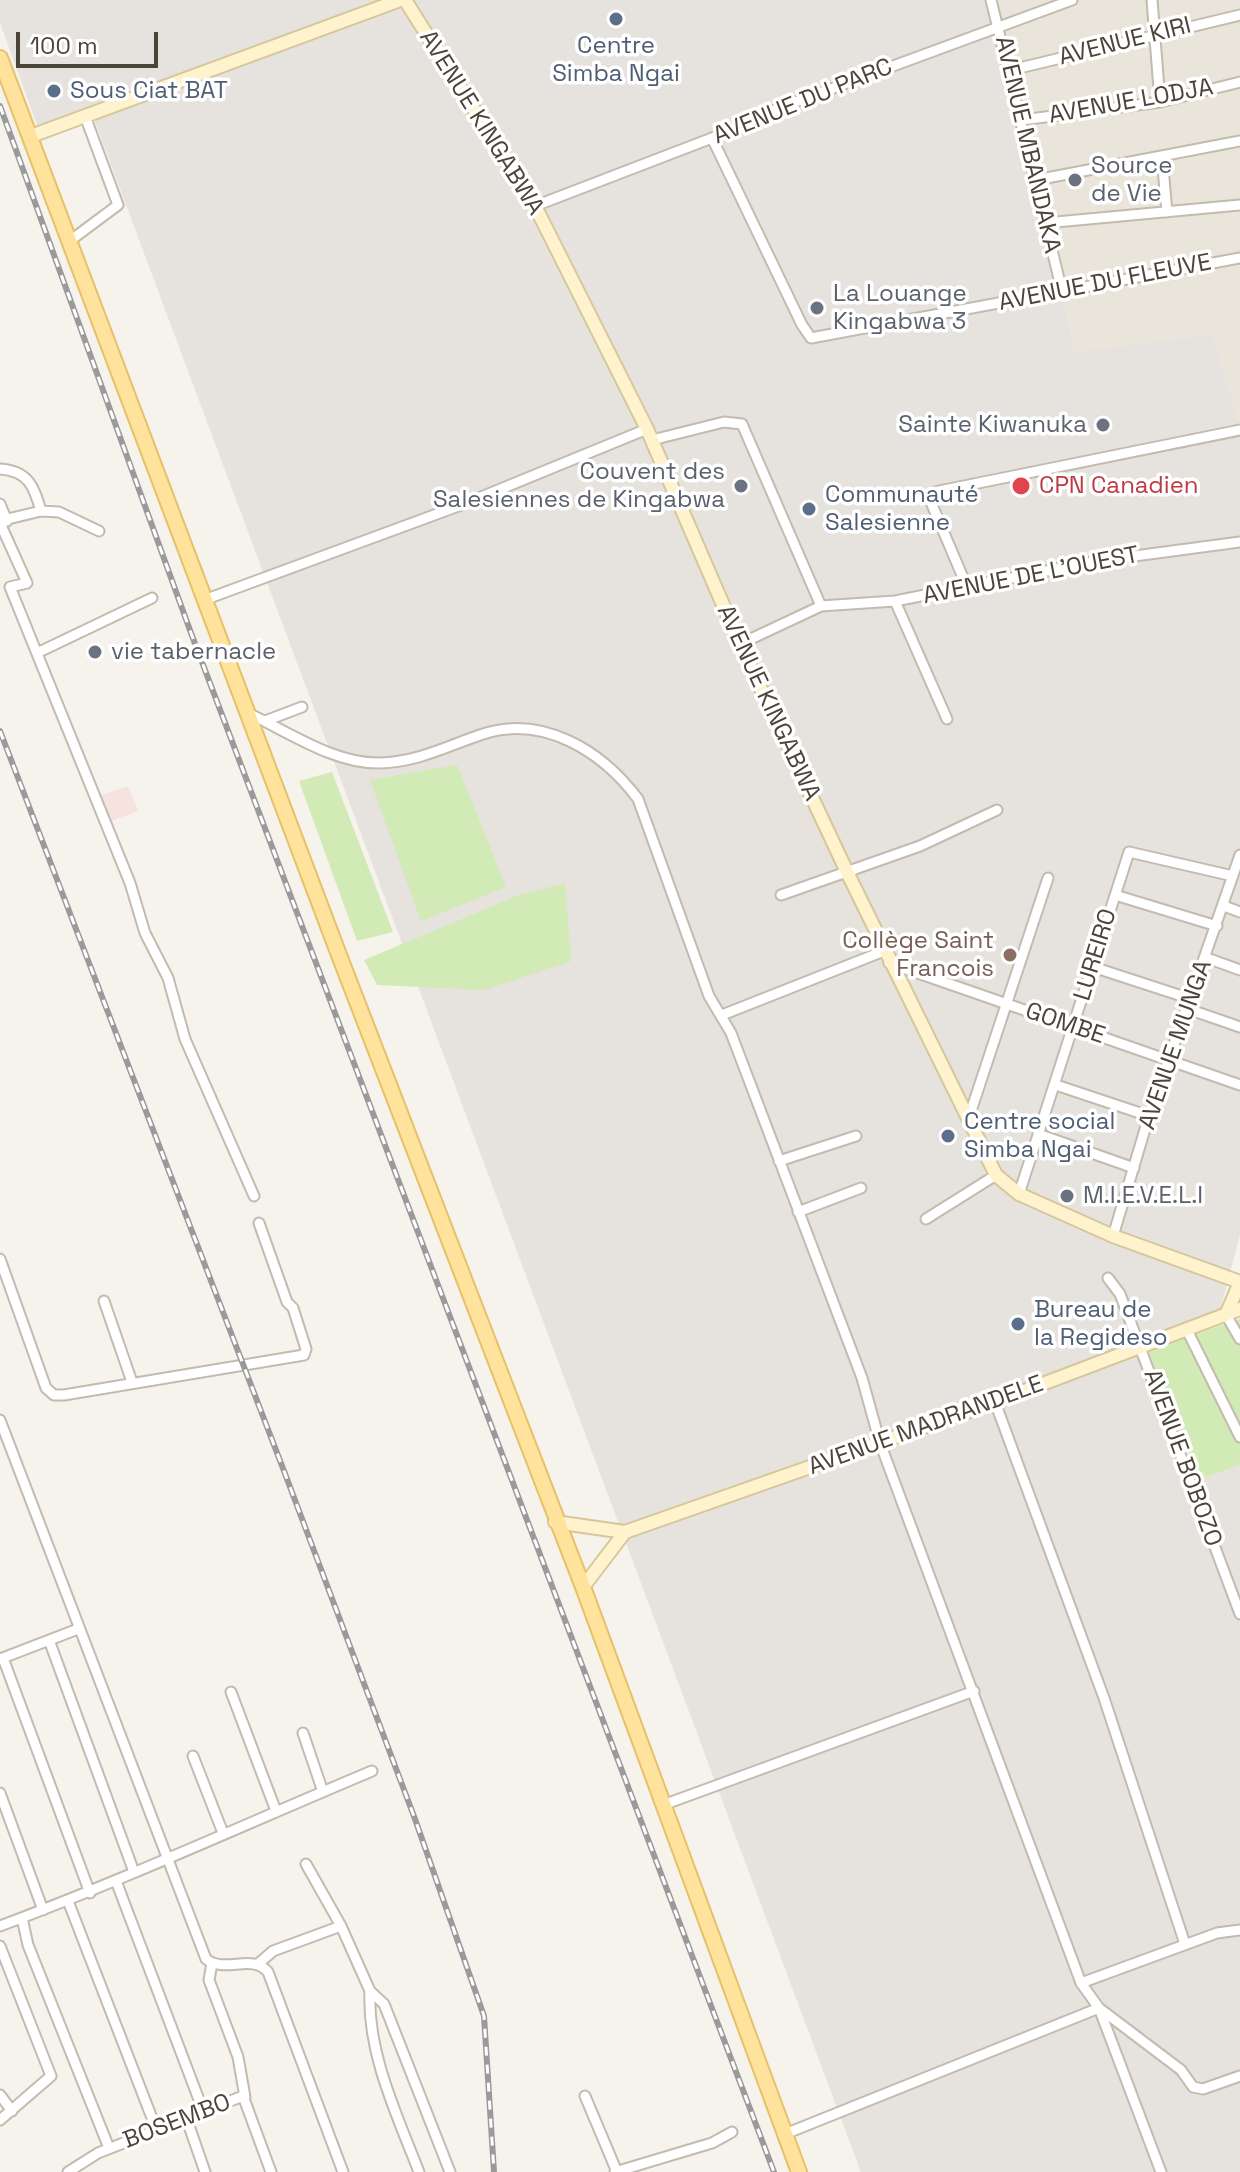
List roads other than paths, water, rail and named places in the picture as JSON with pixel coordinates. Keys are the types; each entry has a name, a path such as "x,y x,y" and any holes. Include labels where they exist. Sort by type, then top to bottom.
{"main road":[{"path":"0,58 555,1522 583,1587 799,2172"}],"street":[{"name":"AVENUE KINGABWA","path":"31,136 402,0 535,206 650,434 740,644 887,957 996,1175 1019,1194 1113,1236 1240,1282"},
{"name":"AVENUE MBANDAKA","path":"991,0 1011,70 1062,291"},
{"name":"AVENUE DU PARC","path":"535,206 712,138 782,107 1072,0"},
{"path":"1152,0 1160,102"},
{"name":"AVENUE KIRI","path":"1011,70 1240,15"},
{"name":"AVENUE LODJA","path":"1022,120 1160,102 1240,82"},
{"path":"71,240 118,205 85,116"},
{"name":"AVENUE DU FLEUVE","path":"712,138 811,338 1240,258"},
{"path":"1036,180 1240,141"},
{"path":"1162,157 1167,212"},
{"path":"1045,223 1240,205"},
{"path":"204,600 650,434 734,421 742,424 752,442 768,487 821,606"},
{"path":"967,587 930,500 934,492 1240,430"},
{"path":"0,469 27,477 34,485 41,511"},
{"path":"0,504 2,522 27,583 10,587 130,883 145,933 168,978 185,1039 254,1196"},
{"path":"2,522 41,511 59,512 99,531"},
{"name":"AVENUE DE L'OUEST","path":"740,644 821,606 895,601 1097,561 1240,542"},
{"path":"37,653 152,598"},
{"path":"895,601 947,719"},
{"path":"265,721 302,707"},
{"path":"250,714 344,758 377,763 416,761 502,730 525,730 584,746 620,774 638,799 709,996 722,1015 862,1378 880,1443 1081,1983 1099,2008 1161,2172"},
{"path":"781,895 920,846 997,810"},
{"name":"LUREIRO","path":"1019,1194 1129,852 1233,876"},
{"name":"AVENUE MUNGA","path":"1113,1236 1149,1116 1240,857"},
{"path":"969,1117 1048,878"},
{"path":"1115,895 1217,926"},
{"path":"1224,906 1240,912"},
{"path":"722,1015 887,957"},
{"name":"GOMBE","path":"887,957 1008,1004 1240,1085"},
{"path":"1207,958 1240,970"},
{"path":"1093,967 1240,1027"},
{"path":"1056,1085 1149,1116"},
{"path":"1038,1134 1134,1168"},
{"path":"779,1161 856,1136"},
{"path":"926,1219 996,1175"},
{"path":"798,1212 861,1188"},
{"path":"0,1259 46,1388 54,1395 64,1395 304,1355 306,1349 293,1308 287,1302 259,1223"},
{"name":"AVENUE BOBOZO","path":"1108,1278 1120,1294 1141,1347 1240,1614"},
{"path":"1240,1282 1226,1315 1240,1339"},
{"path":"104,1301 132,1382"},
{"name":"AVENUE MADRANDELE","path":"625,1532 995,1402 1240,1309"},
{"path":"1187,1330 1240,1437"},
{"path":"995,1402 1104,1698 1185,1944"},
{"path":"0,1420 206,1959 212,1963 258,1964 268,1972 343,2172"},
{"path":"555,1522 625,1532 583,1587"},
{"path":"78,1629 2,1658 90,1893"},
{"path":"49,1640 134,1872"},
{"path":"663,1805 974,1691"},
{"path":"231,1692 276,1811"},
{"path":"303,1733 323,1792"},
{"path":"193,1756 223,1833"},
{"path":"0,1926 90,1893 165,1857 372,1771"},
{"path":"0,1793 43,1910"},
{"path":"306,1864 341,1926 370,1991 384,2004 450,2172"},
{"path":"116,1881 204,2113"},
{"path":"68,1901 157,2131"},
{"path":"22,1918 28,1945 109,2148"},
{"path":"258,1964 273,1951 341,1926"},
{"path":"1081,1983 1217,1933 1240,1930"},
{"path":"0,1946 51,2076 50,2081 0,2120"},
{"path":"212,1963 209,1980 238,2057 244,2096 271,2172"},
{"path":"370,1991 369,2009 384,2085 419,2172"},
{"path":"785,2134 1099,2008"},
{"path":"1099,2008 1181,2070 1193,2087 1203,2089 1240,2076"},
{"path":"0,2095 12,2111"},
{"name":"BOSEMBO","path":"68,2172 109,2148 244,2096"},
{"path":"585,2096 616,2172 712,2143 732,2132"},
{"path":"187,2120 205,2172"}],"railway":[{"path":"0,106 191,633 774,2172"},
{"path":"0,731 284,1471 415,1819 484,2016 494,2172"}],"place":[{"name":"Centre Simba Ngai","path":"616,19"},
{"name":"Sous Ciat BAT","path":"54,91"},
{"name":"Source de Vie","path":"1075,180"},
{"name":"La Louange Kingabwa 3","path":"817,308"},
{"name":"Sainte Kiwanuka","path":"1103,425"},
{"name":"Couvent des Salesiennes de Kingabwa","path":"741,486"},
{"name":"CPN Canadien","path":"1021,486"},
{"name":"Communauté Salesienne","path":"809,509"},
{"name":"vie tabernacle","path":"95,652"},
{"name":"Collège Saint Francois","path":"1010,955"},
{"name":"Centre social Simba Ngai","path":"948,1136"},
{"name":"M.I.E.V.E.L.I","path":"1067,1196"},
{"name":"Bureau de la Regideso","path":"1018,1324"}]}
